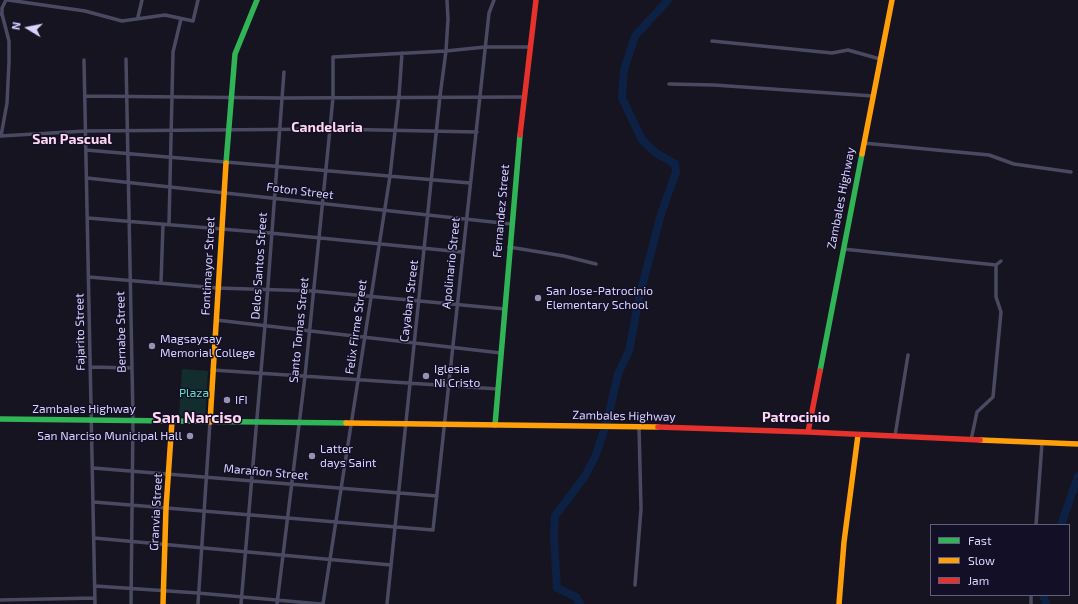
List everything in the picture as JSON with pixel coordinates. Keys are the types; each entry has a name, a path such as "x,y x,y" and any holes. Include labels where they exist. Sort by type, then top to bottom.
{"main road":[{"name":"Fontimayor Street","path":"210,422 217,288 230,97 236,54 257,0"},
{"name":"Fernandez Street","path":"495,425 523,97 536,0"},
{"name":"Zambales Highway","path":"0,419 405,425 639,426 808,432 842,249 892,0"},
{"name":"Granvia Street","path":"163,604 166,508 172,421"},
{"path":"808,432 1075,444"},
{"path":"839,604 844,542 858,435"}],"street":[{"path":"198,0 194,20 181,19 165,15 138,17 122,21 85,11 7,0 2,8 1,14 9,41 7,103 1,136 86,131 330,129 477,132"},
{"path":"138,17 142,0"},
{"name":"Cayaban Street","path":"387,604 405,425 420,300 436,131 446,51 448,19 447,0"},
{"name":"Apolinario Street","path":"395,527 433,530 462,252 481,98 485,47 489,13 494,0"},
{"path":"169,224 173,52 181,19"},
{"path":"712,41 832,53 848,50 880,59"},
{"path":"402,53 485,47 529,47"},
{"name":"Santo Tomas Street","path":"277,602 305,376 312,292 333,97 333,57 402,53"},
{"name":"Felix Firme Street","path":"322,604 342,488 350,424 359,380 370,296 390,176 396,130 402,53"},
{"name":"Bernabe Street","path":"126,59 133,420 131,604"},
{"name":"Fajarito Street","path":"84,60 95,604"},
{"name":"Delos Santos Street","path":"241,604 265,325 270,233 284,72"},
{"path":"669,84 714,84 873,96"},
{"path":"85,96 281,98 399,96 481,98 523,97"},
{"path":"864,143 989,154 1014,164 1071,172"},
{"path":"86,150 470,183"},
{"name":"Foton Street","path":"87,178 511,224"},
{"path":"88,218 270,233 462,252"},
{"path":"161,283 163,224"},
{"path":"509,247 564,256 596,264"},
{"path":"842,249 996,265"},
{"path":"971,440 976,412 994,396 1000,312 996,297 996,265 1001,260"},
{"path":"89,277 217,288 267,289 370,296 505,309"},
{"path":"216,320 501,353"},
{"path":"895,436 908,355"},
{"path":"91,367 132,368"},
{"path":"212,370 498,389"},
{"name":"Fontimayor Street","path":"198,604 210,422"},
{"path":"635,585 641,509 639,426"},
{"path":"1036,524 1042,443"},
{"name":"Marañon Street","path":"93,468 437,496"},
{"path":"94,502 395,527"},
{"path":"94,538 201,546 391,565"},
{"path":"95,586 164,590 277,602 322,604"},
{"path":"0,600 95,598"}],"green space":[{"name":"Plaza","path":"182,369 208,371 205,419 179,416"}],"waterway":[{"path":"580,604 576,597 557,588 554,538 555,516 585,476 595,457 607,422 618,374 629,351 639,298 661,214 676,172 675,164 656,153 642,140 622,98 624,70 635,36 668,0"},
{"path":"1061,524 1078,476"},
{"path":"1043,596 1046,604"}],"traffic: fast":[{"path":"226,163 235,54 257,0"},
{"path":"495,425 520,135"},
{"path":"820,371 862,154"},
{"path":"0,419 346,423"}],"traffic: slow":[{"path":"862,154 892,0"},
{"path":"210,422 226,163"},
{"path":"163,604 166,508 172,421"},
{"path":"346,423 658,427"},
{"path":"839,604 844,542 858,435"},
{"path":"980,440 1078,444"}],"traffic: jam":[{"path":"520,135 536,0"},
{"path":"658,427 808,432 820,371"},
{"path":"808,432 980,440"}],"place":[{"name":"San Jose-Patrocinio Elementary School","path":"538,298"},
{"name":"Magsaysay Memorial College","path":"152,346"},
{"name":"Iglesia Ni Cristo","path":"426,376"},
{"name":"IFI","path":"227,400"},
{"name":"San Narciso Municipal Hall","path":"190,436"},
{"name":"Latter days Saint","path":"312,456"}],"district":[{"name":"Candelaria","path":"327,127"},
{"name":"San Pascual","path":"72,139"},
{"name":"Patrocinio","path":"796,417"},
{"name":"San Narciso","path":"197,418"}]}
